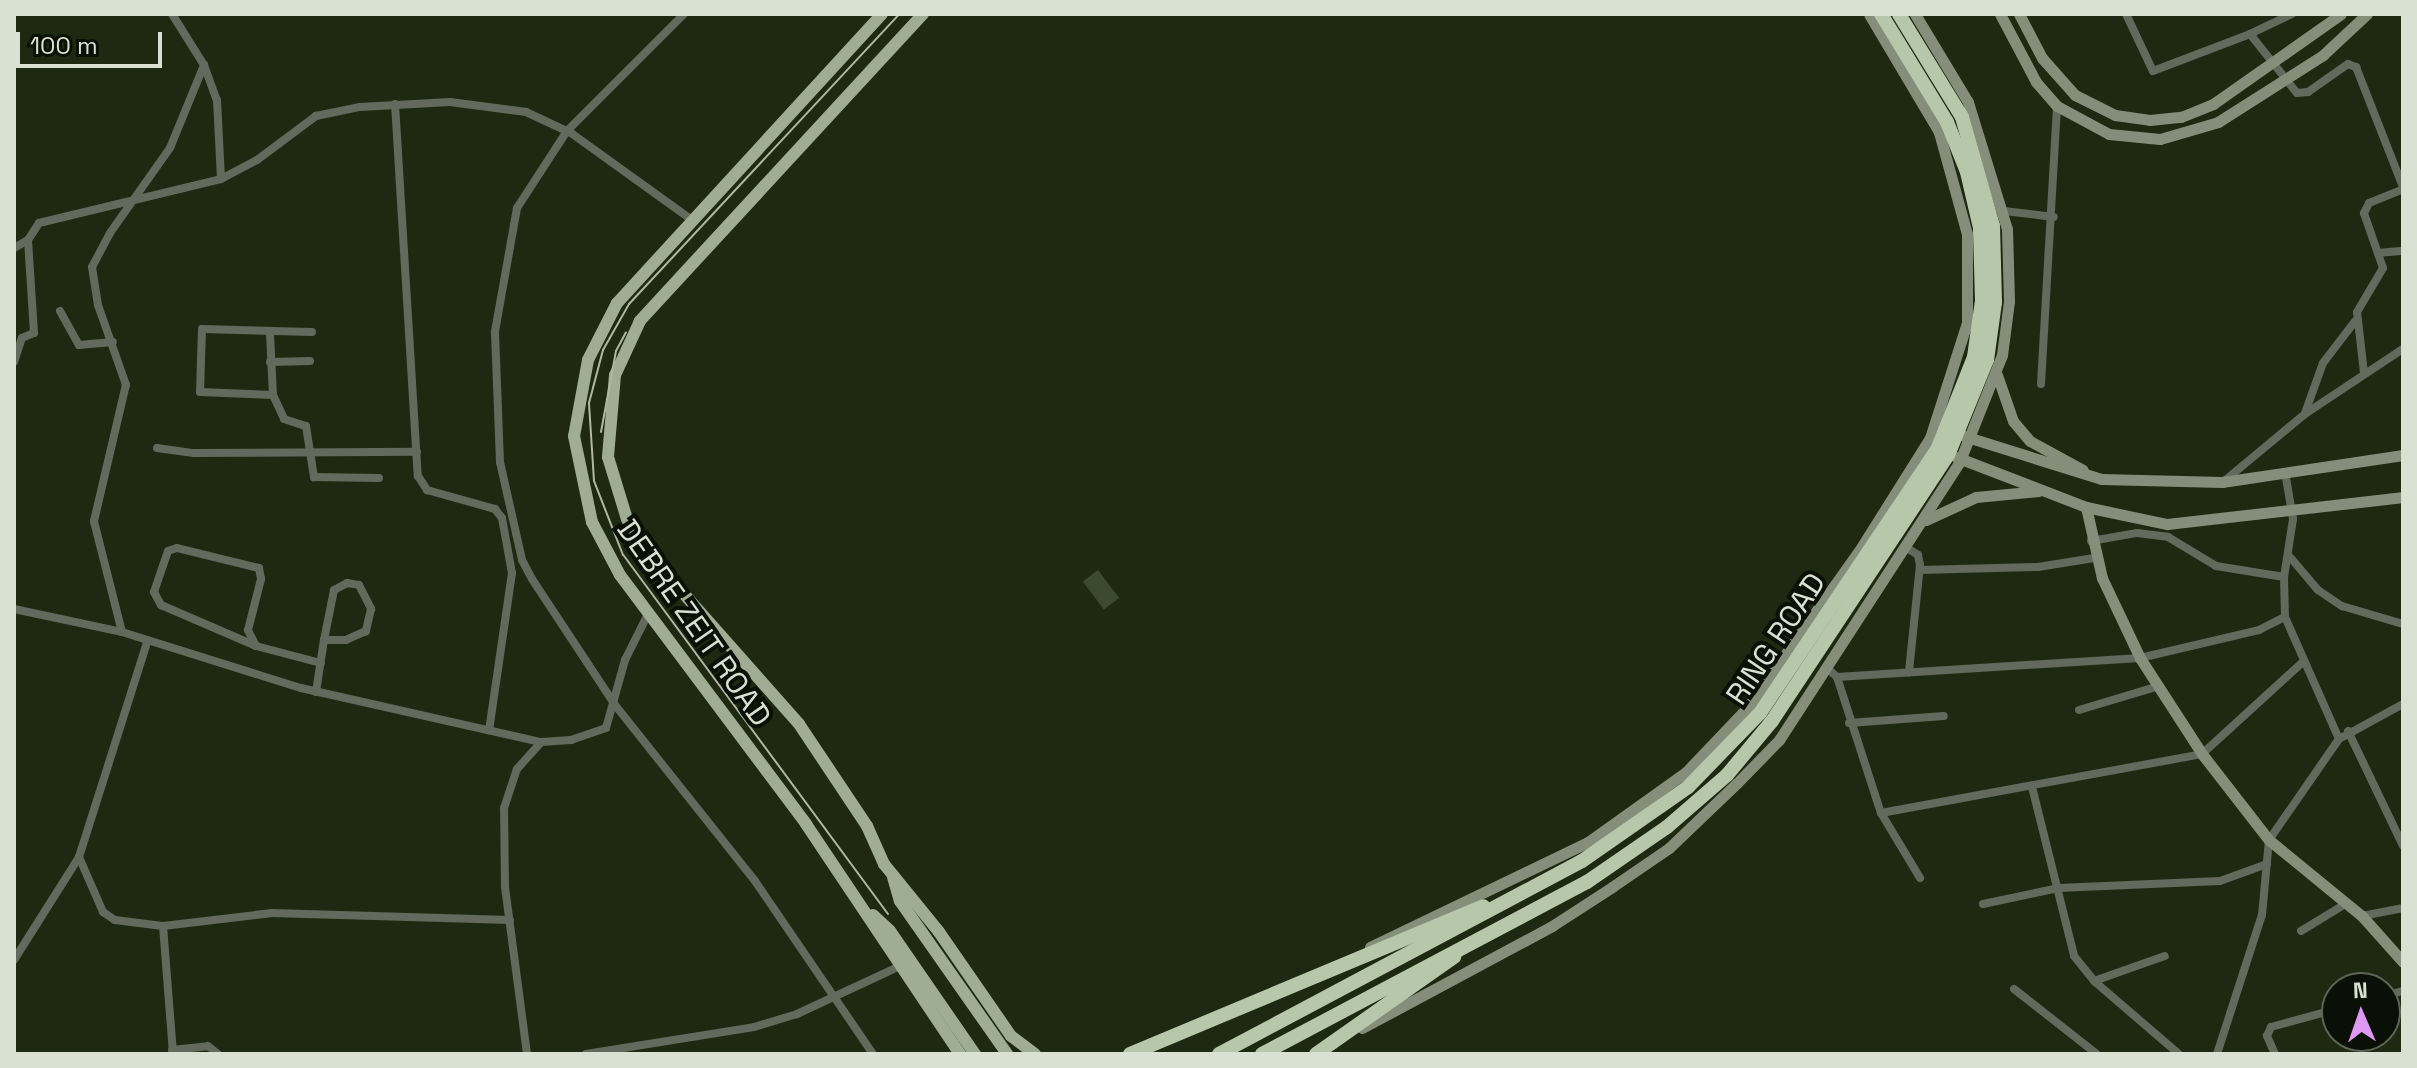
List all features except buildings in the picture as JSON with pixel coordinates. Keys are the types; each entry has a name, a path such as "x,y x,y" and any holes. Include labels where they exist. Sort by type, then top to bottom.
{"highway":[{"name":"RING ROAD","path":"1881,14 1947,122 1967,172 1980,228 1979,328 1964,390 1958,434"},
{"name":"RING ROAD","path":"1262,1054 1615,865 1727,775 1772,721 1949,455 1977,395 1992,330 1993,226 1962,117 1899,14"},
{"name":"RING ROAD","path":"1219,1054 1535,886 1629,832 1716,762 1760,713 1949,455"},
{"path":"1130,1054 1339,963 1397,945 1535,886"},
{"path":"1316,1054 1497,927"}],"main road":[{"name":"DEBRE ZEIT ROAD","path":"864,909 648,614 592,522 579,479 576,405 602,326 628,289 882,14"},
{"name":"DEBRE ZEIT ROAD","path":"892,874 867,826 799,724 657,566 633,531 615,490 608,429 615,375 640,321 923,14"},
{"path":"892,874 900,901 1007,1054"},
{"path":"892,874 1011,1036 1035,1054"},
{"path":"864,909 960,1054"},
{"path":"864,909 890,931 975,1054"}],"street":[{"path":"172,14 204,65 217,100 221,179"},
{"path":"684,14 567,131 517,208 495,332 500,462 522,560 615,705 678,777 835,993 873,1054"},
{"path":"1339,963 1588,842 1686,772 1748,707 1859,551 1930,438 1967,323 1967,234 1939,132 1869,14"},
{"path":"1342,1038 1552,926 1669,848 1779,740 1925,520 1958,434 1997,375 2009,301 2004,211 1968,102 1915,14"},
{"path":"2000,14 2036,82 2057,106 2109,134 2160,139 2218,122 2338,43 2367,14"},
{"path":"2019,14 2062,83 2100,109 2135,119 2168,119 2198,112 2274,66 2341,14"},
{"path":"2126,14 2153,71 2250,34 2292,14"},
{"path":"2267,14 2271,24"},
{"path":"2250,34 2297,93 2304,93 2348,64 2356,67 2403,188 2365,208 2382,277 2360,305 2356,320 2323,363 2305,414"},
{"path":"122,632 94,521 126,396 124,371 98,305 92,267 170,148 204,65"},
{"path":"395,104 418,476 427,490 495,509 502,518 512,573 489,730"},
{"path":"14,248 28,240 46,220 131,204 221,179 244,168 316,116 395,104 496,105 567,131 692,220"},
{"path":"2041,384 2054,217 2057,106"},
{"path":"2004,211 2054,217"},
{"path":"14,362 22,338 35,329 28,240"},
{"path":"2378,253 2403,251"},
{"path":"60,311 83,348 113,342"},
{"path":"2356,320 2364,373"},
{"path":"273,395 199,390 202,329 270,334 312,332"},
{"path":"270,334 273,395 284,419 306,426 310,473 321,480 379,478"},
{"path":"2222,482 2305,414 2403,349"},
{"path":"270,362 310,361"},
{"path":"1997,375 2013,421 2030,441 2101,479"},
{"path":"1958,434 2101,479 2222,482 2403,455"},
{"path":"157,448 194,453 417,452"},
{"path":"1949,455 2086,507 2167,524 2403,497"},
{"path":"2285,472 2292,512 2290,557 2284,577 2285,617 2339,739"},
{"path":"1925,520 1976,497 2044,491"},
{"path":"2086,507 2094,558 2140,658 2202,754 2269,840 2362,916 2403,962"},
{"path":"2167,524 2168,537"},
{"path":"2091,541 2137,533 2168,537 2216,566 2284,577"},
{"path":"256,646 248,630 261,579 259,568 177,548 168,551 162,558 156,600 256,646 321,663"},
{"path":"1907,548 1918,555 1920,570 1909,672"},
{"path":"2290,557 2318,590 2342,606 2403,624"},
{"path":"1920,570 2038,567 2094,558"},
{"path":"512,573 522,560"},
{"path":"316,692 324,640 334,590 347,583 359,585 371,609 366,631 358,638 324,640"},
{"path":"14,609 122,632 316,692 541,742 602,731 615,705 625,660 648,614"},
{"path":"1837,677 2021,669 2140,658 2259,630 2285,617"},
{"path":"14,960 79,857 147,642"},
{"path":"1881,813 2202,754 2304,661"},
{"path":"1827,668 1837,677 1849,723 1881,813 1920,878"},
{"path":"2079,710 2159,686"},
{"path":"2217,1054 2262,915 2269,840 2339,739 2348,731 2403,704"},
{"path":"1849,723 1944,716"},
{"path":"2348,731 2400,828 2403,846"},
{"path":"527,1054 504,861 506,798 517,769 541,742"},
{"path":"2032,787 2074,956 2094,981 2179,1054"},
{"path":"79,857 107,917 163,926 272,913 510,920"},
{"path":"1983,904 2059,888 2220,881 2267,864"},
{"path":"2301,931 2347,903"},
{"path":"2362,916 2403,908"},
{"path":"163,926 172,1052 208,1046 218,1054"},
{"path":"2094,981 2165,956"},
{"path":"586,1054 754,1027 797,1014 835,993 900,966"},
{"path":"2014,989 2097,1054"},
{"path":"2275,1054 2266,1030 2321,1014"}],"green space":[{"path":"1098,570 1119,598 1104,609 1083,581"}],"tram line":[{"path":"888,914 623,555 594,481 589,403 603,350 629,304 899,14"},
{"path":"601,432 616,351 626,332"}]}
